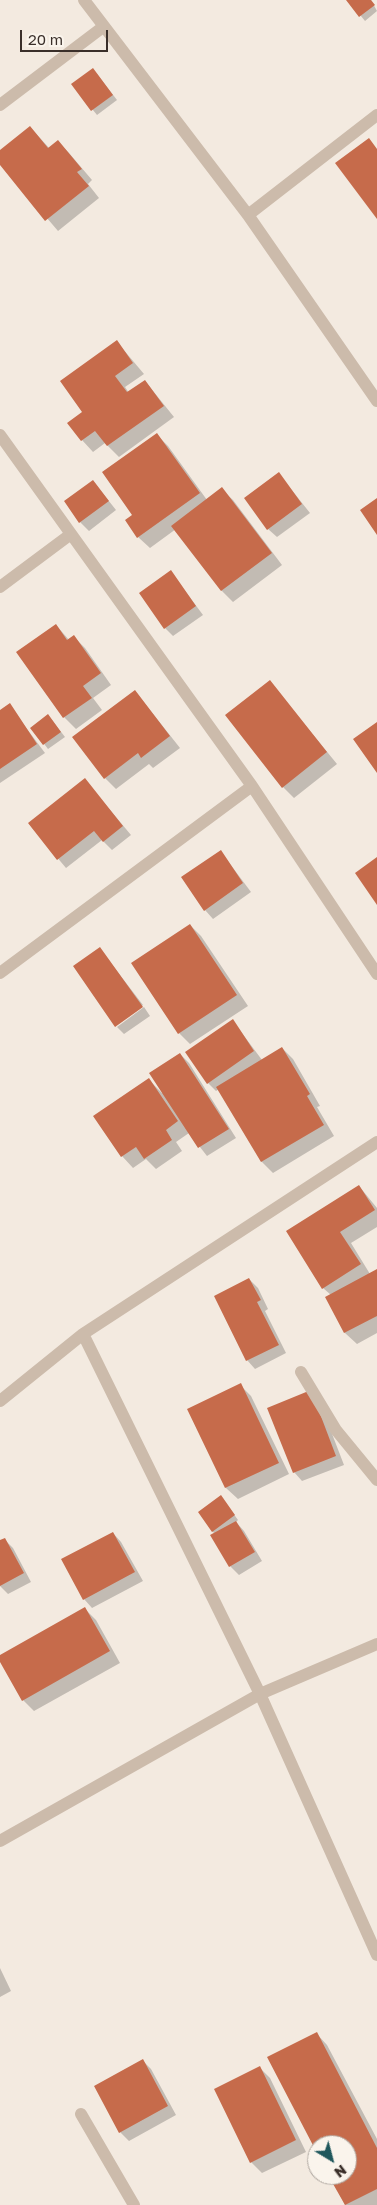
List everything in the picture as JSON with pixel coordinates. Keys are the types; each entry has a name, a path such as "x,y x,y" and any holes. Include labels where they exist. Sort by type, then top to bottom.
{"street":[{"path":"84,0 248,215 377,401"},
{"path":"0,105 103,27"},
{"path":"248,215 377,114"},
{"path":"0,435 252,786 377,974"},
{"path":"0,587 71,534"},
{"path":"0,973 252,786"},
{"path":"0,1401 82,1334 377,1142"},
{"path":"82,1334 260,1694 377,1955"},
{"path":"301,1372 336,1430 377,1480"},
{"path":"0,1841 260,1694 377,1644"},
{"path":"81,2114 134,2205"}],"building":[{"path":"346,0 371,0 375,5 359,17"},
{"path":"93,68 113,95 91,111 71,84"},
{"path":"30,126 48,148 58,140 82,169 77,172 89,186 45,221 0,165 0,150"},
{"path":"369,138 377,149 377,219 335,163"},
{"path":"117,340 133,363 115,376 127,392 145,380 164,406 107,446 95,431 81,441 67,423 82,412 60,381"},
{"path":"157,433 200,493 137,538 125,520 132,515 102,472"},
{"path":"279,472 302,504 267,530 244,498"},
{"path":"93,480 109,501 79,523 64,501"},
{"path":"222,487 272,553 221,591 171,526"},
{"path":"377,498 377,535 360,510"},
{"path":"171,570 196,606 164,629 139,593"},
{"path":"56,624 67,640 74,635 101,673 83,686 92,698 63,718 16,652"},
{"path":"270,680 327,752 282,788 225,715"},
{"path":"135,690 170,736 141,758 138,753 104,779 72,737"},
{"path":"10,703 37,744 0,769 0,710"},
{"path":"48,714 61,732 43,745 30,728"},
{"path":"377,722 377,773 353,739"},
{"path":"85,778 123,826 103,842 94,831 57,860 28,823"},
{"path":"221,850 243,883 204,911 181,877"},
{"path":"377,857 377,905 355,873"},
{"path":"190,924 237,995 178,1034 131,963"},
{"path":"100,947 143,1007 115,1027 73,966"},
{"path":"233,1019 254,1051 207,1084 185,1052"},
{"path":"282,1047 310,1094 307,1096 324,1125 261,1162 216,1087"},
{"path":"180,1053 229,1129 198,1148 149,1073"},
{"path":"149,1078 178,1121 166,1130 172,1140 144,1159 136,1147 121,1157 93,1116"},
{"path":"359,1185 375,1210 340,1232 361,1264 322,1289 286,1231"},
{"path":"377,1269 377,1316 344,1333 325,1297"},
{"path":"249,1278 261,1300 257,1302 279,1345 246,1361 214,1296"},
{"path":"241,1383 279,1463 225,1488 187,1409"},
{"path":"311,1390 336,1456 293,1473 267,1408"},
{"path":"221,1495 235,1515 212,1532 198,1512"},
{"path":"236,1521 255,1552 229,1567 210,1535"},
{"path":"113,1532 135,1572 83,1600 61,1559"},
{"path":"5,1538 24,1573 0,1586 0,1540"},
{"path":"85,1607 110,1651 22,1701 0,1662 0,1655"},
{"path":"317,2032 377,2148 377,2189 345,2205 334,2185 357,2185 357,2135 308,2135 267,2057"},
{"path":"143,2059 168,2106 119,2133 94,2086"},
{"path":"260,2066 296,2140 250,2163 214,2089"}]}
